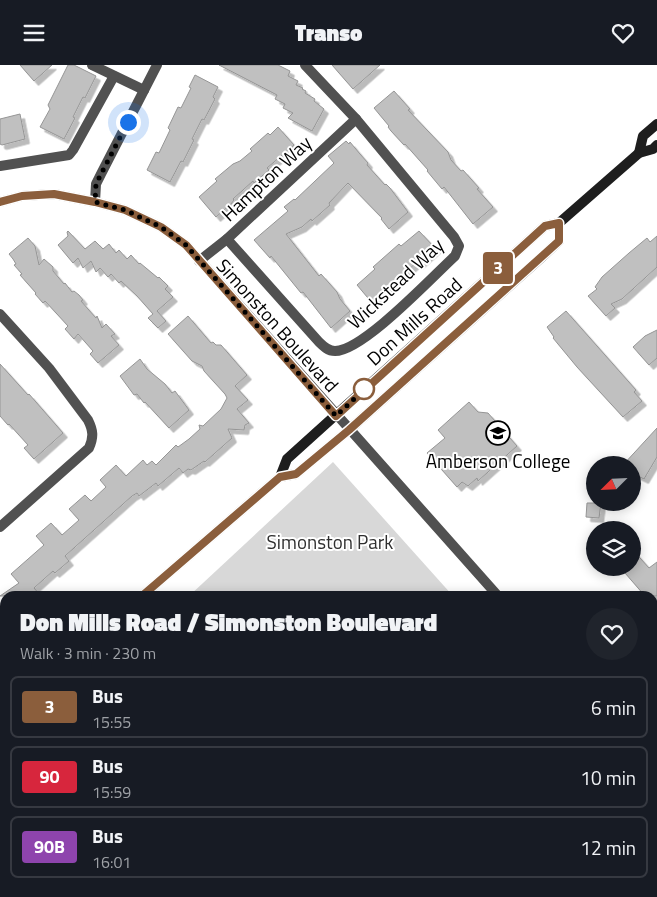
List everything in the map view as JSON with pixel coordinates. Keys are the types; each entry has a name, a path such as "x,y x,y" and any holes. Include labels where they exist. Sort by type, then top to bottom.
{"main road":[{"name":"Don Mills Road","path":"639,153 643,136 657,124"},
{"name":"Don Mills Road","path":"148,591 280,477 287,459 545,226 559,223 639,153 653,149 657,145"},
{"name":"Don Mills Road","path":"280,477 296,474 349,430 559,241 559,223"}],"street":[{"path":"92,65 144,90"},
{"path":"95,202 96,184 157,65"},
{"name":"Wickstead Way","path":"227,239 325,348 333,351 354,345 386,321 455,256 460,246 356,119 305,65"},
{"path":"0,166 69,155 74,150 114,76"},
{"name":"Hampton Way","path":"199,261 227,239 356,119"},
{"name":"Simonston Boulevard","path":"0,202 22,196 54,194 95,202 125,210 161,227 186,245 494,591"},
{"path":"0,314 49,368 88,420 93,435 89,448 0,527"}],"green space":[{"name":"Simonston Park","path":"333,462 449,591 194,591"}],"building":[{"path":"20,65 52,65 34,81"},
{"path":"68,65 74,65 96,76 85,98 83,97 64,139 40,127 50,109 48,105"},
{"path":"219,65 278,65 290,71 288,76 298,81 296,85 303,88 306,91 305,93 315,99 314,101 324,109 312,131 288,118 293,113 283,108 285,104 275,99 277,95"},
{"path":"332,65 380,65 353,89"},
{"path":"195,75 218,87 213,97 215,99 204,120 202,119 183,162 181,161 170,182 147,170 156,152 159,153 170,130 168,128 178,107 181,108"},
{"path":"394,91 410,109 408,110 448,152 451,160 479,188 477,189 493,207 473,224 444,187 442,189 428,170 391,131 374,108"},
{"path":"20,114 25,139 0,144 0,119"},
{"path":"278,127 294,145 267,168 269,170 233,199 231,204 216,217 199,197 217,181 215,179 233,164 240,161 252,151 250,149"},
{"path":"346,141 349,144 350,142 368,163 367,165 390,188 408,212 389,229 382,218 348,183 329,203 330,205 312,221 311,219 302,227 286,234 319,276 321,274 337,292 350,311 331,328 303,292 301,293 271,256 270,258 254,240 288,211 284,207 295,200 334,163 328,156"},
{"path":"68,231 85,249 95,241 103,249 109,244 116,253 119,250 127,259 131,255 139,264 159,277 168,286 165,289 173,297 157,311 166,321 158,328 148,318 153,314 137,296 121,281 119,283 111,274 108,277 100,268 96,272 91,261 83,268 78,258 73,263 58,245 68,236"},
{"path":"419,231 436,249 418,265 416,263 373,304 357,285 375,269 373,267 399,244 401,246"},
{"path":"657,236 657,267 622,299 611,304 615,308 606,316 588,296 597,289 595,287 602,277 629,253 647,238 650,242"},
{"path":"28,238 35,246 39,265 44,259 53,267 53,271 64,284 72,292 74,291 79,295 83,300 81,301 96,318 97,316 102,328 106,324 115,334 111,336 119,345 98,363 90,354 93,351 78,334 74,339 65,329 68,326 45,301 43,303 35,294 14,265 16,264 9,254"},
{"path":"566,311 636,390 634,392 642,401 623,417 577,367 553,338 547,327"},
{"path":"188,316 211,343 221,345 247,375 235,386 248,400 237,409 249,423 245,425 244,430 228,429 232,438 205,462 183,473 179,468 158,486 156,483 139,496 137,493 132,496 65,556 69,561 55,573 53,571 34,588 37,591 7,591 19,583 11,574 44,545 36,536 51,523 62,535 79,520 69,509 85,495 91,501 106,487 100,480 116,465 126,476 143,460 147,465 152,461 156,465 176,445 178,447 200,429 199,425 203,426 221,409 227,398 225,394 204,371 202,366 192,361 168,334"},
{"path":"657,330 657,358 649,365 633,347 645,336"},
{"path":"140,359 147,369 165,384 172,393 175,391 189,410 169,428 137,394 134,395 120,376"},
{"path":"0,364 63,433 34,459 24,448 28,445 0,416"},
{"path":"469,402 478,412 488,413 517,446 478,481 477,478 468,486 462,482 457,487 427,453 445,438 438,430"},
{"path":"657,428 657,457 644,479 641,478 641,456 631,456"},
{"path":"586,511 600,511 599,518 586,517"},
{"path":"641,559 649,568 657,562 657,591 641,591 628,576 641,576"}],"bus line":[{"name":"3","path":"0,202 22,196 54,194 125,210 161,227 186,245 336,416 545,226 559,223 559,241 361,420 296,474 280,477 148,591"}],"place":[{"name":"Amberson College","path":"498,433"}],"route":[{"path":"128,122 96,184 95,202 125,210 161,227 186,245 336,416 370,384 364,389"}]}
